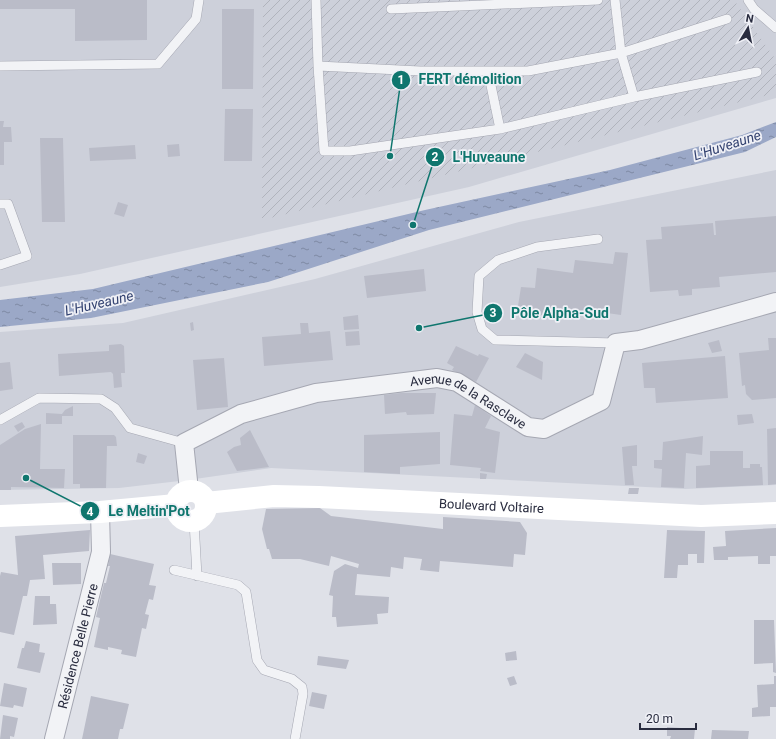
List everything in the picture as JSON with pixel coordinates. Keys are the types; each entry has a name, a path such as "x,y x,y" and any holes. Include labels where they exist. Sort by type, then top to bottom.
{"main road":[{"path":"0,516 100,512 182,498 198,492 205,499 206,503 204,515 194,521 181,517 182,498"},
{"name":"Boulevard Voltaire","path":"206,503 274,496 701,516 776,513"}],"street":[{"path":"616,343 640,340 776,302"},
{"name":"Avenue de la Rasclave","path":"184,443 241,414 316,393 437,378 457,382 528,427 544,429 601,401 616,343"},
{"path":"182,498 184,443"},
{"name":"Résidence Belle Pierre","path":"54,739 100,552 100,512"}],"lane":[{"path":"0,66 158,64 196,19 199,0"},
{"path":"316,0 318,66 324,150 350,151 500,129 634,97 757,72"},
{"path":"391,9 598,0"},
{"path":"615,0 621,53 634,97"},
{"path":"748,0 754,9 776,28"},
{"path":"318,66 420,71 528,71 621,53 727,18"},
{"path":"488,71 500,129"},
{"path":"0,204 8,204 27,256 0,265"},
{"path":"598,239 537,247 498,260 479,276 477,312 482,329 495,340 616,343"},
{"path":"0,420 40,398 101,399 115,408 130,428 184,443"},
{"path":"194,521 197,576"},
{"path":"174,570 238,585 246,592 257,660 264,670 292,679 302,687 303,694 295,739"}],"shaded area":[{"path":"0,0 776,0 776,98 469,187 80,274 0,287"},
{"path":"263,0 734,0 776,60 776,93 262,220"},
{"path":"776,170 776,485 685,489 271,468 119,488 0,490 0,332 123,323 315,279 519,222"}],"water":[{"path":"776,122 776,137 745,152 429,230 268,282 91,318 0,327 0,300 93,289 425,210 610,170 742,135"}],"building":[{"path":"0,0 147,0 147,40 75,41 75,9 0,9"},
{"path":"222,9 254,9 253,89 222,89"},
{"path":"225,109 253,109 252,161 224,161"},
{"path":"0,121 4,121 3,127 11,127 12,142 4,142 4,165 0,165"},
{"path":"40,138 63,138 65,222 42,222"},
{"path":"179,144 180,156 168,157 167,145"},
{"path":"135,145 136,159 90,161 89,148"},
{"path":"118,202 128,205 124,217 114,214"},
{"path":"776,216 776,272 719,277 720,287 692,289 692,295 679,296 678,290 650,292 646,240 662,239 661,227 713,223 714,235 716,235 715,221"},
{"path":"615,252 628,253 621,315 607,313 607,316 570,312 569,318 532,314 533,308 518,306 521,287 535,288 537,268 573,273 575,260 613,264"},
{"path":"424,269 426,291 367,298 364,276"},
{"path":"358,315 359,329 344,330 343,317"},
{"path":"193,322 194,330 191,331 190,323"},
{"path":"300,323 308,323 309,333 330,331 333,360 264,366 262,337 301,334"},
{"path":"359,331 360,345 346,346 345,332"},
{"path":"768,338 776,338 776,398 752,400 746,394 745,385 742,386 739,353 769,350"},
{"path":"719,340 722,351 712,353 708,343"},
{"path":"121,344 124,346 125,373 121,373 122,387 114,388 113,374 111,372 59,376 58,354 109,351 109,345"},
{"path":"456,346 478,356 479,354 489,358 476,382 452,370 454,367 447,363"},
{"path":"525,353 543,362 542,380 516,367"},
{"path":"725,356 728,398 656,403 655,388 644,388 642,363"},
{"path":"224,358 228,407 197,410 193,360"},
{"path":"10,362 13,389 0,391 0,363"},
{"path":"401,393 436,393 434,414 407,415 406,412 385,414 384,395"},
{"path":"475,405 491,416 485,428 500,432 495,473 480,471 481,468 450,465 454,414 472,416"},
{"path":"73,406 73,416 62,416 62,424 46,424 46,413 62,414 65,410"},
{"path":"752,414 754,423 738,425 737,415"},
{"path":"22,422 25,427 18,432 14,426"},
{"path":"41,424 40,469 65,469 64,488 11,487 11,490 0,490 0,445 25,429"},
{"path":"776,428 776,484 768,485 767,429"},
{"path":"250,430 269,467 237,471 227,452 234,447 241,445 240,438"},
{"path":"440,432 440,464 400,467 400,474 364,472 364,435"},
{"path":"73,435 114,435 116,437 117,446 107,446 106,488 80,488 80,484 73,484"},
{"path":"703,436 702,455 686,453 684,488 661,487 662,469 654,468 654,460 662,460 663,442"},
{"path":"637,445 637,466 632,466 634,485 625,485 622,447"},
{"path":"710,451 743,451 743,468 750,468 750,464 760,464 760,467 762,467 763,485 696,488 696,466 710,465"},
{"path":"138,453 147,456 144,464 136,462"},
{"path":"480,473 487,474 486,479 480,479"},
{"path":"629,488 639,488 638,494 628,494"},
{"path":"320,508 331,516 443,529 443,517 520,522 527,533 525,555 514,554 513,567 440,561 439,572 420,570 422,559 404,557 403,569 391,567 390,577 357,574 355,595 389,597 388,613 377,614 378,624 337,627 336,617 332,617 333,596 329,595 334,571 345,564 358,568 359,564 331,556 329,566 300,559 272,559 269,549 267,549 262,529 266,509"},
{"path":"776,528 776,556 770,556 770,564 758,564 758,556 728,557 728,560 714,560 713,547 726,546 725,531"},
{"path":"90,530 89,551 43,555 45,579 30,580 27,596 23,596 14,635 0,632 1,572 18,575 15,536"},
{"path":"667,530 705,531 704,563 697,563 697,554 688,554 688,565 678,565 677,578 664,578"},
{"path":"110,554 154,564 149,585 156,586 153,600 149,599 145,614 149,615 146,629 142,628 136,657 121,654 122,650 108,647 108,650 94,647 100,618 96,617 104,583 106,583 110,566 108,566"},
{"path":"52,563 81,563 81,584 53,585"},
{"path":"35,596 50,596 50,604 56,604 57,624 33,625"},
{"path":"754,620 774,620 776,673 773,672 773,663 754,664"},
{"path":"26,641 40,644 39,652 45,653 40,673 17,668 22,648 24,648"},
{"path":"516,651 517,660 506,661 505,653"},
{"path":"318,656 349,660 346,669 317,665"},
{"path":"514,676 517,684 510,686 507,678"},
{"path":"774,676 776,676 776,707 770,707 770,716 752,717 752,708 758,707 757,685 774,684"},
{"path":"4,683 27,688 23,707 14,705 13,708 0,706"},
{"path":"312,692 327,695 324,709 309,706"},
{"path":"91,696 129,704 123,729 120,729 118,739 82,739"},
{"path":"3,715 18,718 14,737 10,736 10,739 0,739"},
{"path":"667,727 695,729 694,739 670,739 671,736 667,736"},
{"path":"712,730 749,731 748,739 711,739"}],"place":[{"name":"FERT démolition","path":"390,156"},
{"name":"L'Huveaune","path":"413,225"},
{"name":"Pôle Alpha-Sud","path":"419,328"},
{"name":"Le Meltin'Pot","path":"26,478"}]}
